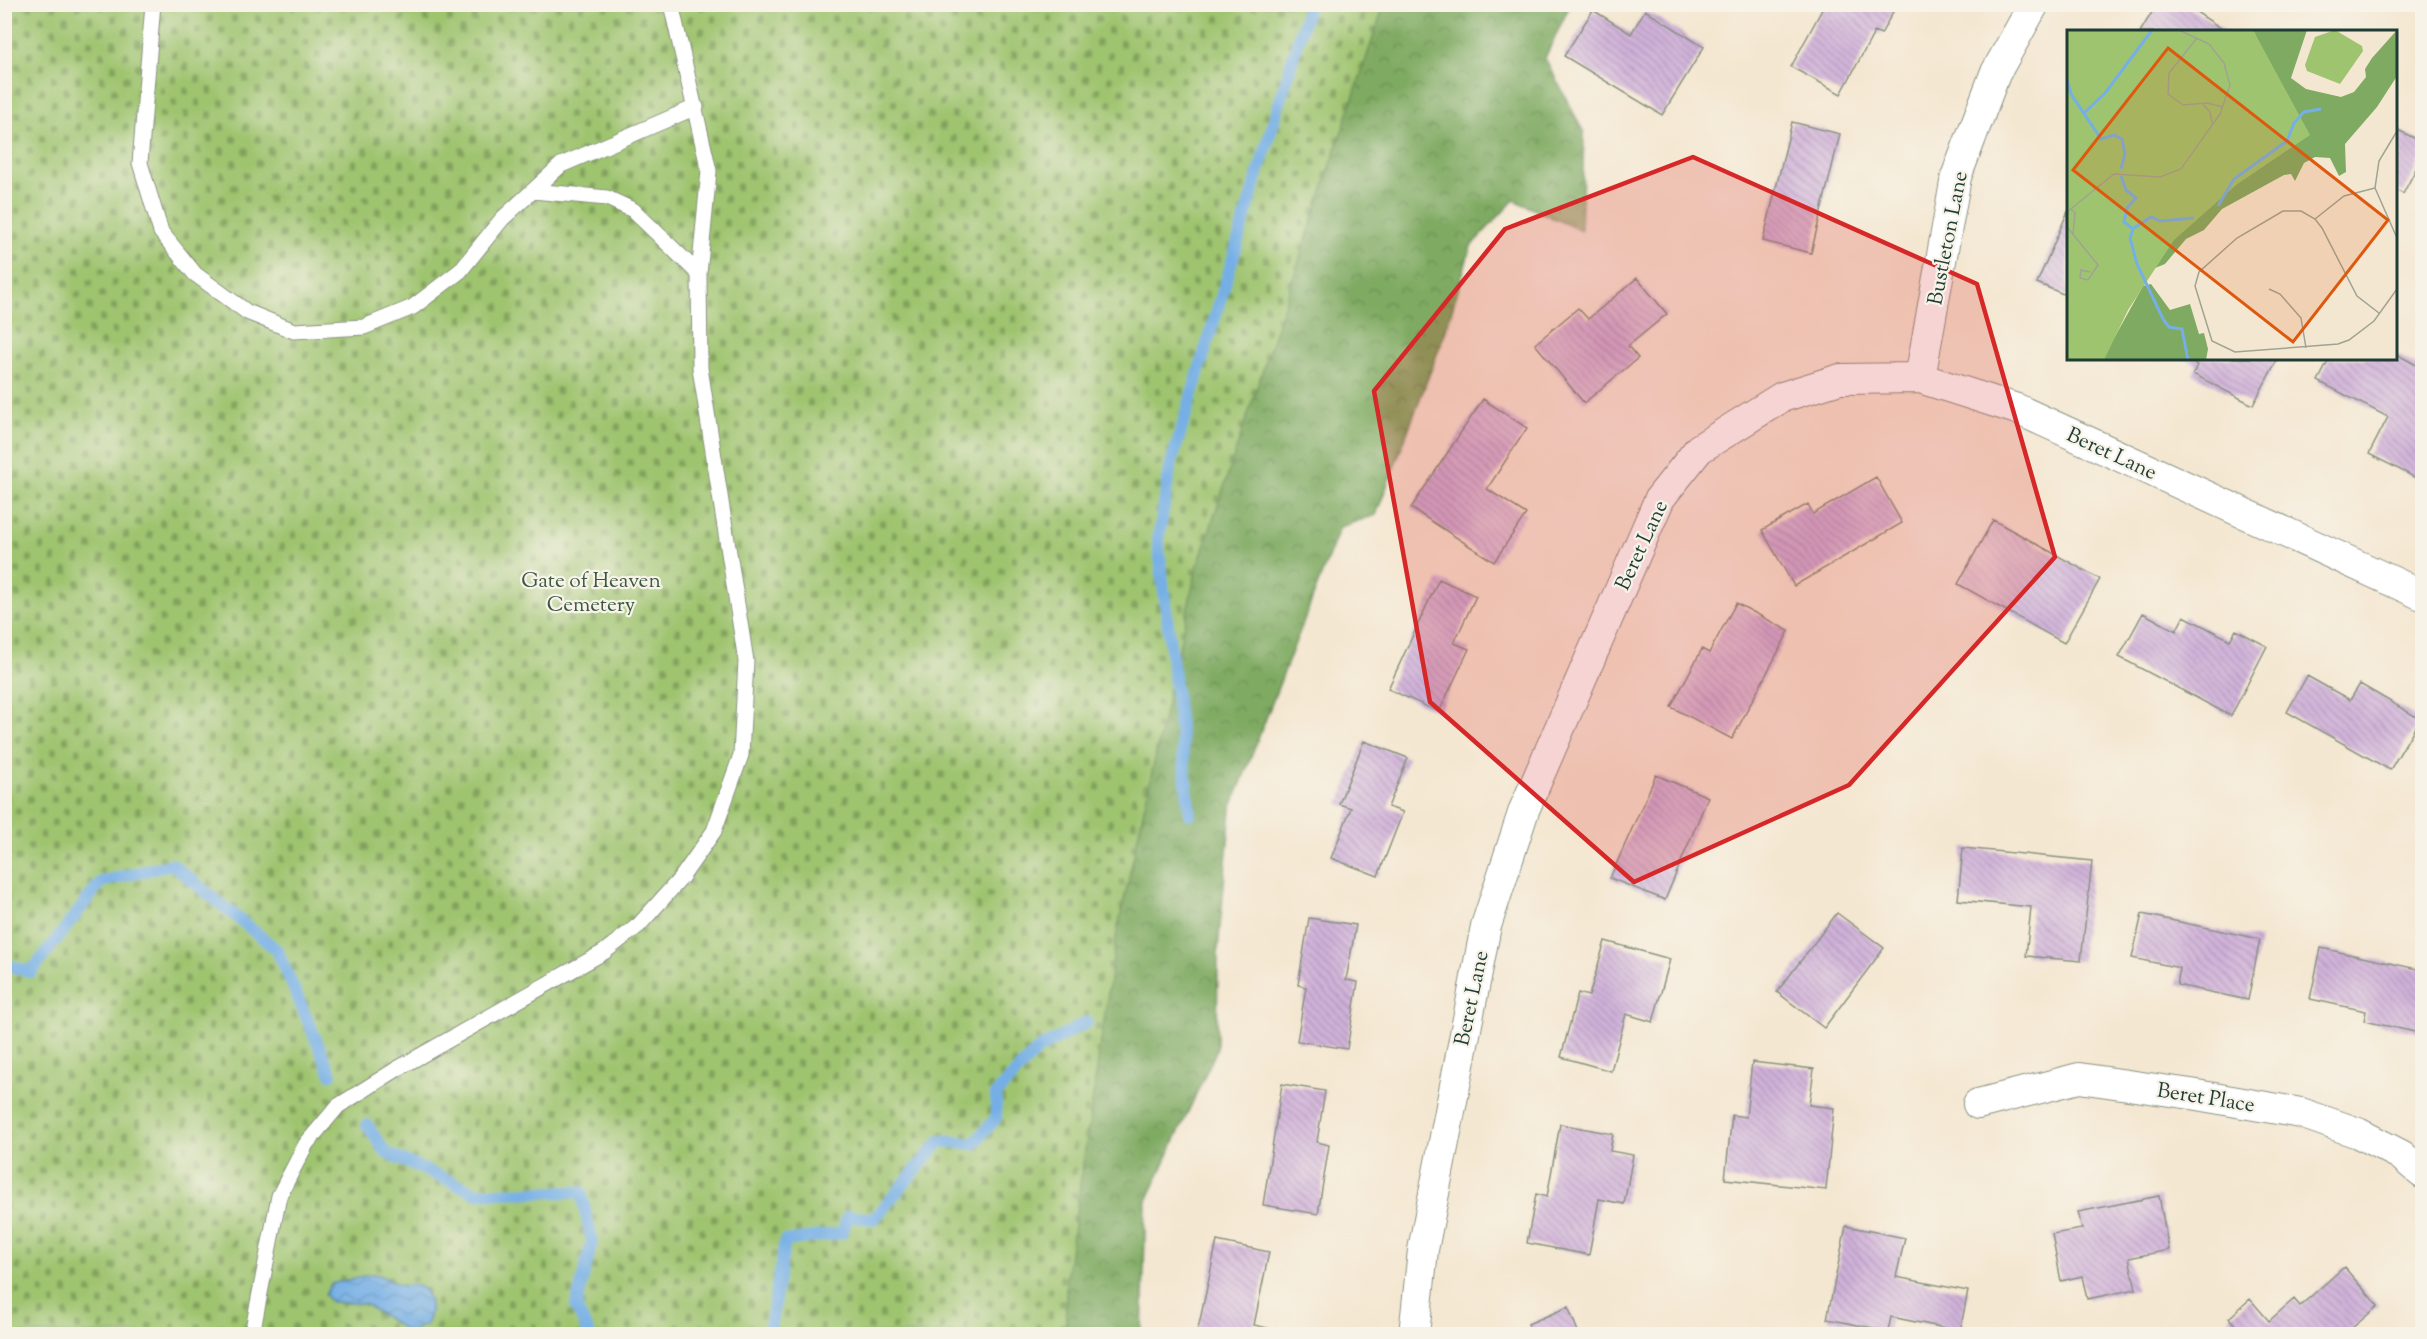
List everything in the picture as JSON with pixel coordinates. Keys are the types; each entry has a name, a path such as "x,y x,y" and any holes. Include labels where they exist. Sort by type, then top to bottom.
{"street":[{"name":"Bustleton Lane","path":"1920,378 1956,177 1995,74 2034,4"},
{"name":"Beret Lane","path":"1414,1335 1422,1250 1486,926 1524,810 1660,498 1699,449 1782,397 1840,379 1920,378 2017,409 2422,595"},
{"name":"Beret Place","path":"1978,1104 2079,1078 2191,1094 2301,1113 2358,1133 2401,1155 2422,1173"}],"lane":[{"path":"153,4 140,163 161,232 195,274 248,312 294,331 364,327 413,307 460,271 502,219 561,165 696,107"},
{"path":"252,1335 279,1196 306,1144 338,1106 397,1069 604,952 639,925 681,878 714,831 741,755 746,661 700,368 699,274 710,171 671,4"},
{"path":"533,191 607,198 633,210 699,274"}],"highlighted area":[{"path":"1693,157 1977,284 2055,557 1849,785 1634,882 1430,702 1374,391 1505,229"}],"green space":[{"name":"Gate of Heaven Cemetery","path":"5,5 1384,5 1196,571 1117,932 1066,1281 1066,1334 5,1334"},
{"path":"1061,5 1570,5 1545,58 1584,133 1581,231 1514,200 1471,246 1445,333 1376,515 1340,527 1231,809 1218,949 1217,1049 1146,1203 1142,1334 470,1334"}],"water":[{"path":"372,1274 399,1285 420,1287 428,1295 430,1301 430,1313 426,1325 408,1332 365,1304 331,1302 325,1295 331,1284"}],"building":[{"path":"1825,4 1897,4 1881,34 1875,31 1841,94 1791,67"},
{"path":"2157,4 2184,4 2224,30 2141,30"},
{"path":"1593,10 1631,34 1645,10 1704,47 1662,115 1564,56"},
{"path":"1792,122 1840,134 1811,253 1763,241"},
{"path":"2397,130 2422,142 2422,157 2403,194 2397,191"},
{"path":"2067,213 2067,296 2037,283"},
{"path":"1637,278 1667,314 1628,346 1638,358 1584,403 1535,344 1578,308 1588,319"},
{"path":"2397,355 2422,368 2422,466 2416,478 2369,454 2388,417 2318,381 2329,360 2397,360"},
{"path":"2188,360 2277,360 2253,405 2193,374 2197,365"},
{"path":"1483,399 1527,428 1487,489 1526,514 1494,562 1411,508"},
{"path":"1876,477 1902,523 1794,586 1762,530 1808,504 1813,514"},
{"path":"1993,520 2100,579 2064,643 1958,584"},
{"path":"1439,579 1476,596 1454,643 1469,649 1439,712 1388,689"},
{"path":"1736,603 1789,631 1732,739 1671,707 1702,649 1709,653"},
{"path":"2143,613 2176,631 2184,616 2230,640 2236,630 2267,646 2231,716 2119,657"},
{"path":"2307,676 2350,700 2360,684 2420,719 2390,770 2287,712"},
{"path":"1364,741 1408,758 1388,807 1403,812 1378,876 1331,858 1351,808 1339,804"},
{"path":"1656,775 1708,797 1665,900 1610,878"},
{"path":"1963,848 2092,861 2081,961 2026,956 2031,907 1958,900"},
{"path":"1837,913 1884,948 1824,1028 1777,992"},
{"path":"2142,914 2260,939 2248,1000 2177,985 2180,968 2132,958"},
{"path":"1309,918 1356,925 1346,980 1358,982 1347,1049 1297,1041 1306,987 1298,985"},
{"path":"1605,941 1670,959 1653,1022 1626,1014 1611,1071 1561,1057 1578,993 1589,996"},
{"path":"2321,948 2422,970 2420,1033 2364,1021 2366,1011 2310,999"},
{"path":"1752,1062 1814,1069 1809,1105 1834,1108 1826,1190 1725,1179 1732,1115 1746,1117"},
{"path":"1282,1084 1325,1091 1317,1142 1329,1145 1318,1214 1263,1205"},
{"path":"1560,1124 1613,1134 1610,1151 1633,1155 1624,1204 1599,1199 1589,1255 1527,1243 1536,1194 1547,1197"},
{"path":"2159,1196 2169,1250 2129,1258 2136,1289 2087,1299 2082,1276 2061,1281 2052,1234 2082,1229 2078,1212"},
{"path":"1846,1226 1905,1238 1896,1277 1968,1291 1960,1331 1891,1317 1888,1331 1827,1319"},
{"path":"1217,1241 1269,1252 1254,1325 1295,1334 1197,1334"},
{"path":"2344,1267 2378,1306 2345,1334 2243,1334 2229,1318 2250,1299 2269,1321 2294,1299 2300,1306"},
{"path":"1568,1307 1579,1334 1532,1334 1528,1324"}],"waterway":[{"path":"1190,814 1158,540 1171,464 1309,4"},
{"path":"4,964 31,972 101,882 172,864 277,950 331,1074"},
{"path":"769,1334 785,1241 842,1233 848,1216 874,1219 940,1141 974,1144 996,1118 996,1094 1037,1050 1087,1022"},
{"path":"367,1125 386,1153 477,1193 581,1192 592,1241 576,1307 589,1334"}]}
